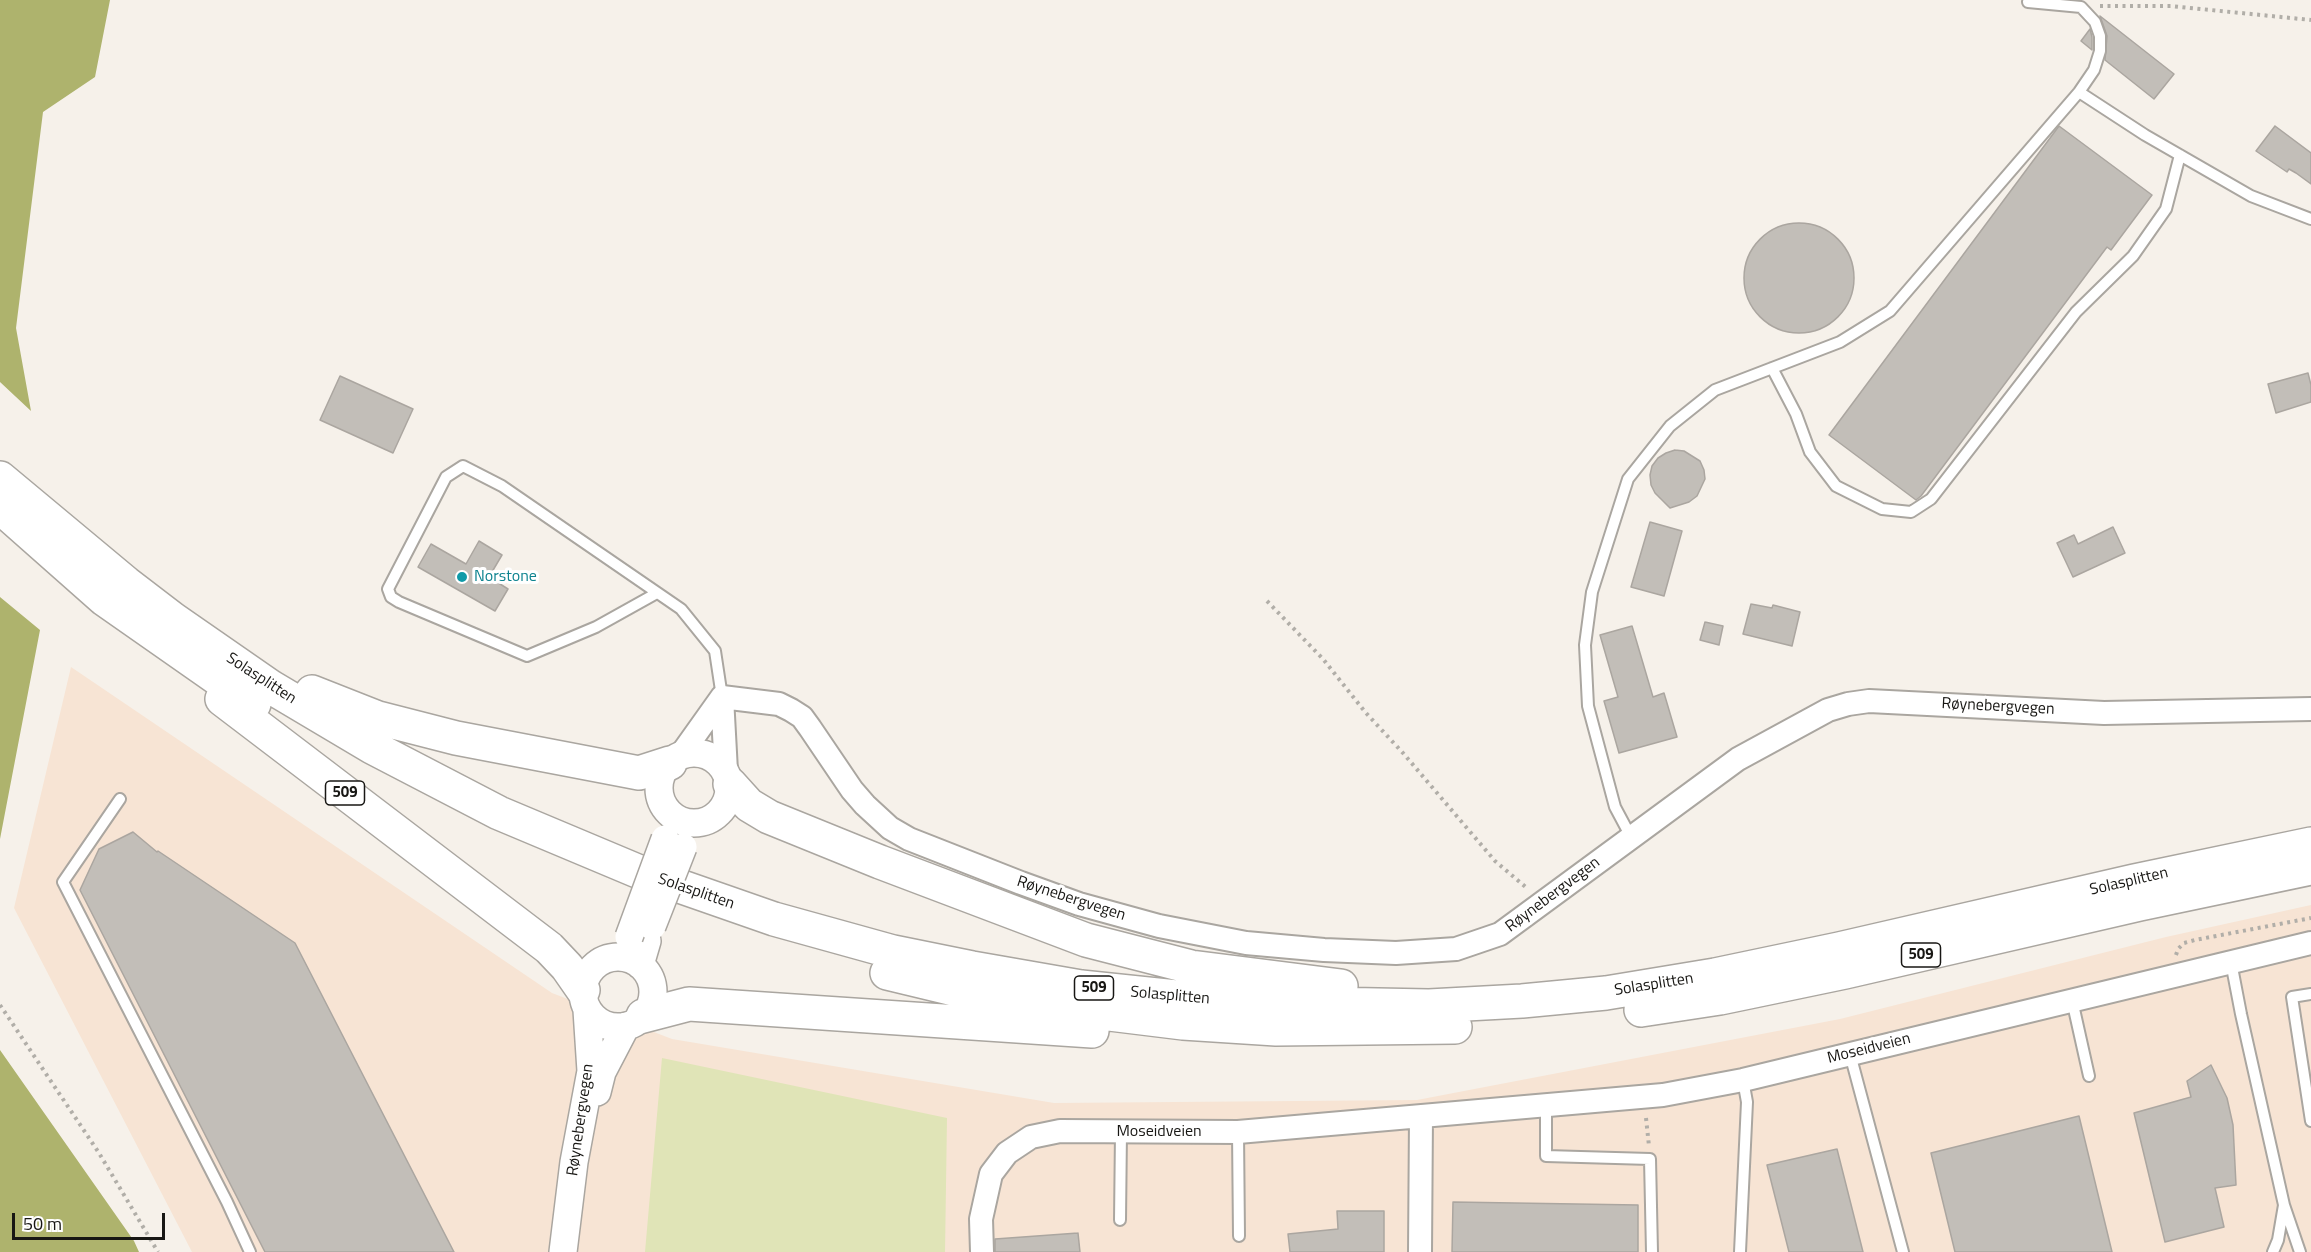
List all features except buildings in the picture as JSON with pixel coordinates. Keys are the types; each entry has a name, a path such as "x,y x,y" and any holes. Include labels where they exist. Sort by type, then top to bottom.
{"highway":[{"name":"Solasplitten","path":"0,478 115,591 182,626 271,687 434,780 499,813 642,873 774,919 893,952 1081,987 1286,1003 1429,1005 1522,1001 1606,993 1715,975 1839,949 2145,879 2311,844"},
{"name":"Solasplitten","path":"0,507 115,591 259,706 423,799 582,872 766,939 823,956 966,992 1124,1016 1183,1023 1275,1029 1428,1028 1529,1023 1604,1016 1696,1002 1845,972 2140,904 2311,868"},
{"name":"509","path":"115,591 328,700 378,718 456,738 639,773 675,759"},
{"name":"509","path":"115,591 195,679 549,948 567,967 585,1000"},
{"name":"509","path":"728,778 749,804 769,817 1086,940 1202,969 1377,990 1432,992 1522,1001"},
{"name":"509","path":"634,1021 689,1004 1037,1028 1180,1035 1275,1029"}],"street":[{"name":"Røynebergvegen","path":"722,697 779,704 802,717 865,805 890,828 909,839 1051,894 1159,926 1283,947 1365,953 1437,952 1471,945 1500,934 1738,759 1828,710 1848,704 1869,701 2104,713 2311,709"},
{"path":"702,824 689,824 677,820 660,800 658,786 662,773 722,697"},
{"path":"674,843 691,834 702,824 714,819 724,809 729,797 722,697"},
{"path":"675,759 692,753 704,754 717,760 728,778"},
{"path":"634,1021 604,1024 594,1018 585,1000 587,975 592,968 612,958 623,947 639,948 674,843 667,811"},
{"name":"Moseidveien","path":"981,1252 981,1219 992,1174 1007,1154 1032,1137 1060,1131 1238,1132 1663,1095 1743,1080 2311,943"},
{"name":"Røynebergvegen","path":"570,1194 583,1160 602,1072 634,1021 648,1010 653,994 639,948"},
{"name":"Røynebergvegen","path":"563,1252 573,1162 591,1071 585,1000"},
{"path":"1420,1252 1421,1117"}],"lane":[{"path":"1631,837 1614,807 1588,706 1585,645 1592,592 1628,479 1670,426 1714,390 1840,342 1890,311 2079,92 2094,70 2100,43 2095,22 2081,6 2028,2"},
{"path":"2079,92 2251,196 2311,219"},
{"path":"1772,368 1796,414 1810,452 1836,486 1882,509 1911,512 1932,499 2076,312 2133,256 2166,209 2180,155"},
{"path":"657,593 596,627 527,656 399,602 392,597 388,589 446,477 463,466 502,486 681,609 714,651 722,697"},
{"path":"120,800 63,882 227,1202 250,1252"},
{"path":"2231,961 2284,1206 2300,1252"},
{"path":"2311,994 2292,997 2311,1121"},
{"path":"2072,1000 2089,1076"},
{"path":"1850,1053 1903,1252"},
{"path":"1740,1252 1747,1102 1743,1080"},
{"path":"1546,1106 1546,1156 1650,1159 1652,1252"},
{"path":"1120,1220 1121,1132"},
{"path":"1238,1132 1239,1236"},
{"path":"2273,1252 2278,1240 2284,1206"}],"path":[{"path":"2081,6 2170,6 2311,20"},
{"path":"1267,601 1323,659 1366,713 1495,861 1545,902"},
{"path":"2176,964 2178,949 2184,944 2311,918"},
{"path":"0,1005 99,1153 158,1252"},
{"path":"1645,1108 1650,1159"}],"shaded area":[{"path":"71,667 552,993 672,1039 1054,1103 1417,1100 1840,1019 2166,937 2311,905 2311,1252 192,1252 14,908"}],"green space":[{"path":"0,0 110,0 95,77 43,112 16,328 31,411 0,382"},
{"path":"0,597 40,630 0,839"},
{"path":"0,1050 134,1241 139,1252 0,1252"},
{"path":"662,1058 947,1118 945,1252 645,1252"}],"place":[{"name":"Norstone","path":"462,577"}]}
